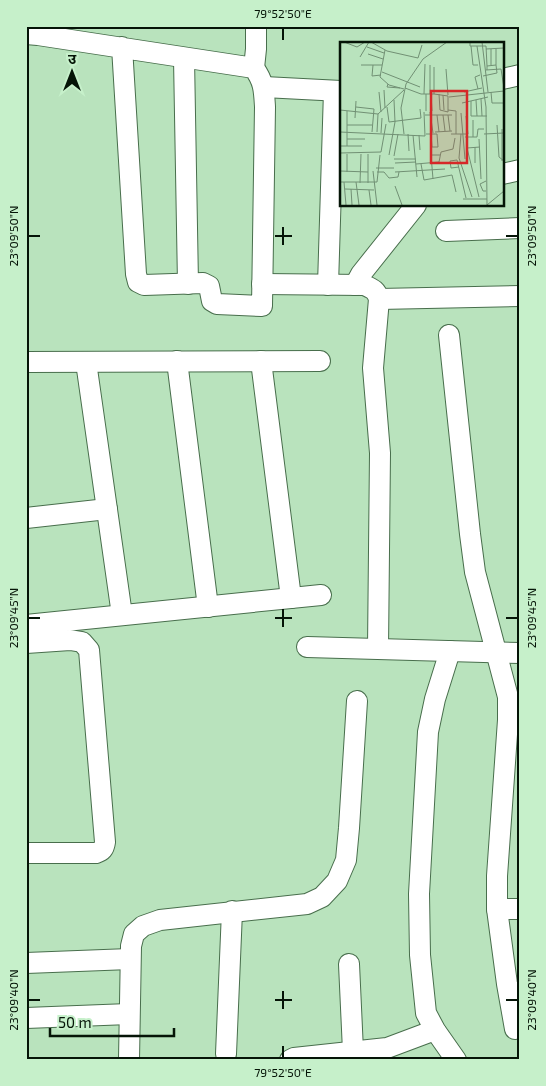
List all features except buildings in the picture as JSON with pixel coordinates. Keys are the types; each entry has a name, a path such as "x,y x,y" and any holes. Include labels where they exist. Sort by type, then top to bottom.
{"street":[{"path":"122,48 138,282 144,285 203,283 209,286 212,301 217,304 262,306 265,107 264,87 260,76 254,68 256,26"},
{"path":"34,32 122,48 254,68"},
{"path":"184,58 188,284"},
{"path":"504,79 520,75"},
{"path":"264,87 338,91 336,163 328,285"},
{"path":"504,174 520,170"},
{"path":"355,285 361,274 415,206"},
{"path":"446,231 520,228"},
{"path":"262,284 364,285 372,288 377,293 379,299 373,368 380,453 378,648"},
{"path":"379,299 520,296"},
{"path":"449,335 475,572 496,653 514,697 508,720 497,876 497,909 506,984 516,1028"},
{"path":"178,361 208,607"},
{"path":"261,361 291,598"},
{"path":"26,362 320,361"},
{"path":"86,362 122,616"},
{"path":"26,518 107,509"},
{"path":"26,625 321,595"},
{"path":"26,644 70,640 82,642 89,650 105,842 104,848 96,853 26,853"},
{"path":"307,646 520,653"},
{"path":"450,651 435,698 428,732 419,894 420,955 426,1013 435,1030 456,1060"},
{"path":"129,1060 131,946 134,934 143,926 160,920 307,904 322,897 337,881 346,860 356,701"},
{"path":"497,909 520,909"},
{"path":"226,1054 232,911"},
{"path":"26,963 130,959"},
{"path":"349,964 353,1051"},
{"path":"26,1018 129,1014"},
{"path":"290,1060 294,1058 326,1057 353,1051 389,1054 435,1030"}]}
